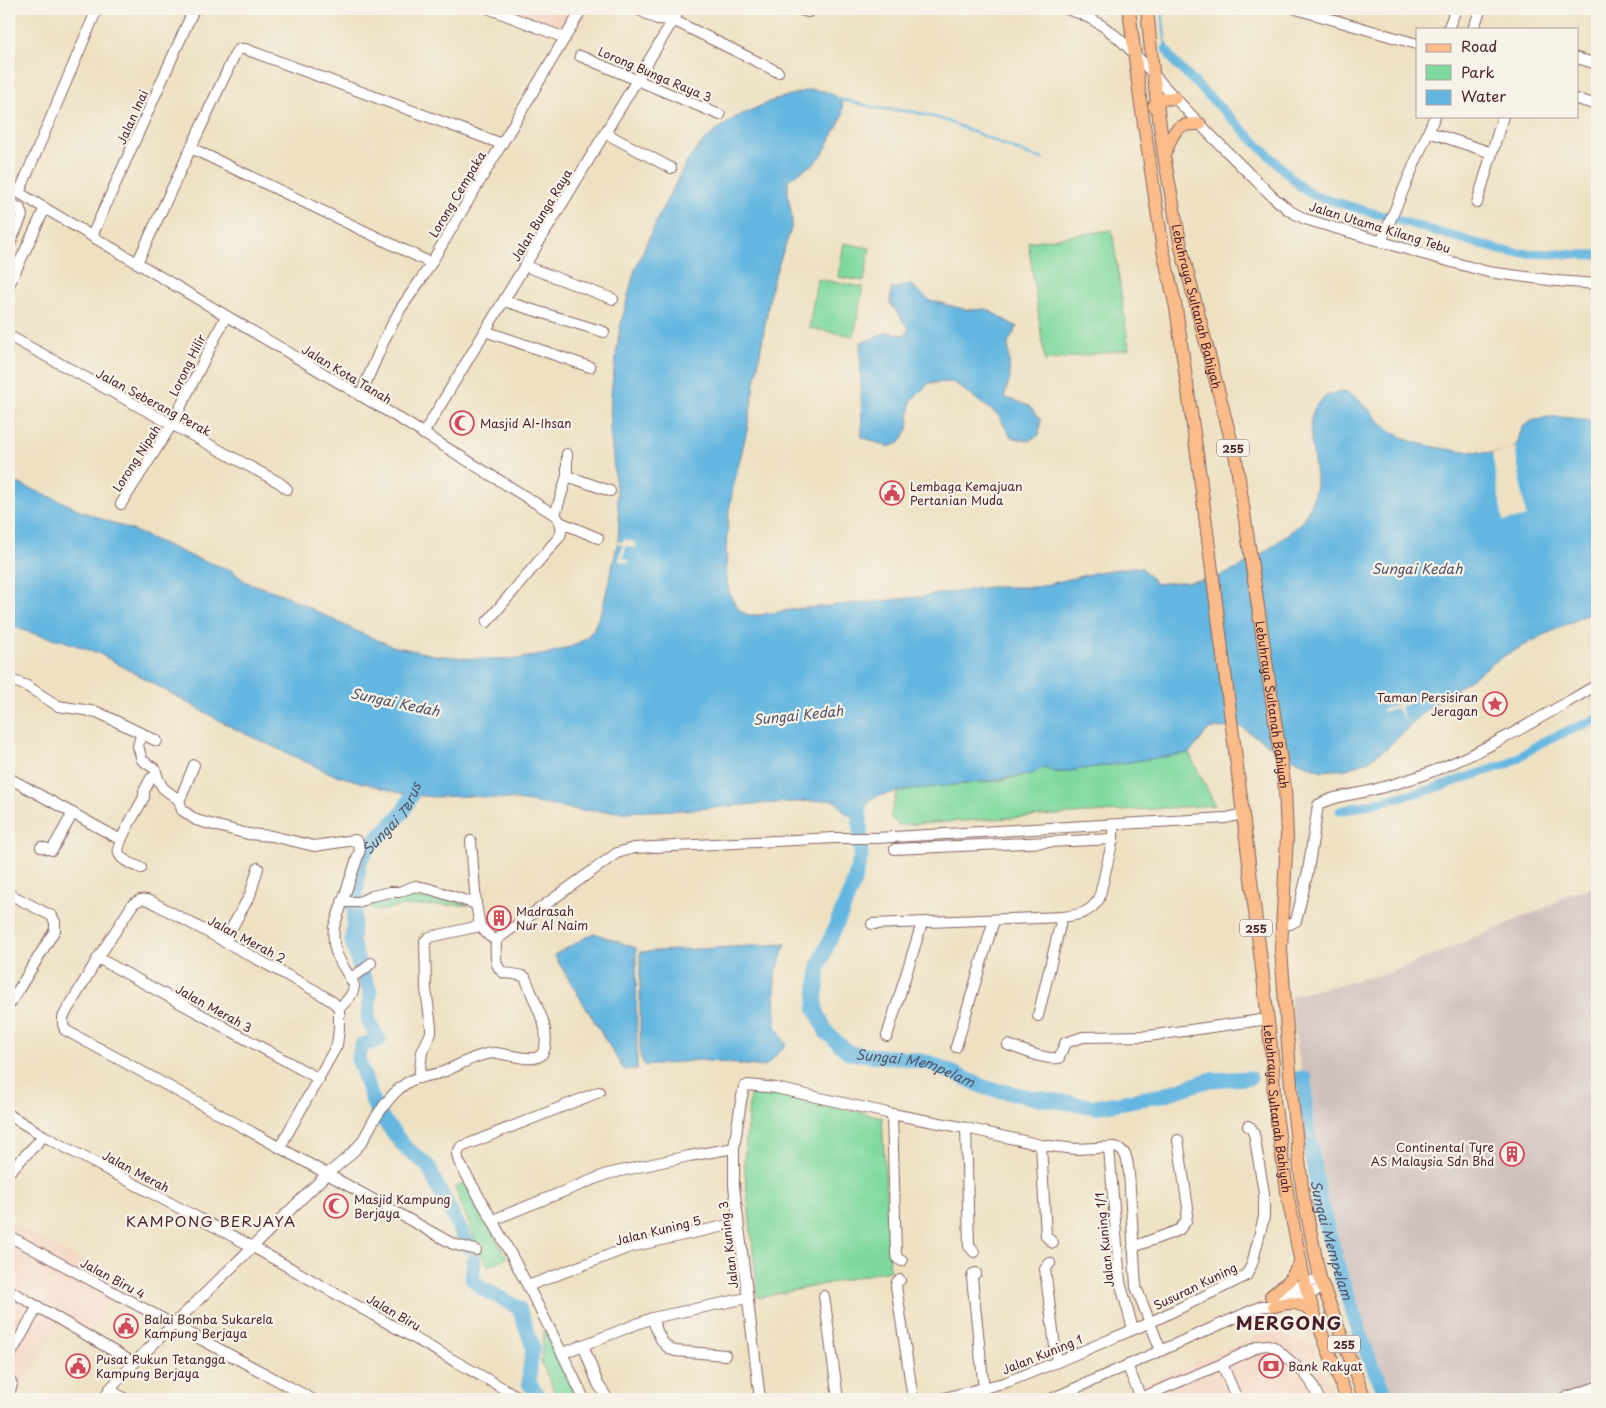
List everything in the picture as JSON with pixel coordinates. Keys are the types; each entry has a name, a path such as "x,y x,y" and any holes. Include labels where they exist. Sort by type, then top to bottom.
{"main road":[{"name":"Lebuhraya Sultanah Bahiyah","path":"1129,9 1164,250 1176,308 1210,559 1268,1019 1274,1100 1288,1198 1301,1262 1315,1316 1347,1399"},
{"name":"Lebuhraya Sultanah Bahiyah","path":"1147,9 1164,156 1181,247 1236,459 1285,788 1287,836 1281,925 1282,966 1292,1099 1302,1195 1322,1283 1365,1399"},
{"path":"1145,124 1158,102 1166,98 1175,98"},
{"path":"1164,156 1174,131 1181,126 1200,124"},
{"path":"1269,1303 1289,1281 1301,1262"},
{"path":"1269,1303 1292,1302 1301,1304 1315,1316"}],"street":[{"path":"19,193 97,9"},
{"name":"Jalan Inai","path":"92,236 194,9"},
{"path":"490,9 565,38"},
{"name":"Lorong Cempaka","path":"360,396 386,336 401,308 431,263 582,9"},
{"path":"637,9 657,19 673,20 778,72"},
{"name":"Jalan Bunga Raya","path":"424,434 680,9"},
{"path":"798,9 808,12 813,9"},
{"name":"Jalan Utama Kilang Tebu","path":"1068,9 1102,25 1134,52 1175,98 1273,198 1290,211 1305,219 1320,225 1488,272 1556,281 1597,284"},
{"path":"1296,9 1416,44"},
{"path":"1448,28 1456,9"},
{"path":"1473,28 1482,9"},
{"path":"137,263 236,52 240,49 502,144"},
{"name":"Lorong Bunga Raya 3","path":"580,56 720,116"},
{"path":"1578,58 1597,64"},
{"path":"1578,99 1597,105"},
{"path":"1381,242 1434,118"},
{"path":"1476,203 1502,118"},
{"path":"1428,132 1492,153"},
{"path":"605,133 671,168"},
{"path":"191,148 431,263"},
{"name":"Jalan Kota Tanah","path":"9,187 424,434 558,518 598,538"},
{"path":"9,202 20,209 22,216 9,243 24,251"},
{"path":"9,285 45,208"},
{"path":"525,266 613,299"},
{"path":"504,301 604,332"},
{"name":"Lorong Hilir","path":"172,426 226,316"},
{"path":"486,331 590,367"},
{"name":"Jalan Seberang Perak","path":"9,336 287,489"},
{"name":"Lorong Nipah","path":"121,504 172,426"},
{"path":"487,622 560,536 562,526 558,518 567,476 567,454"},
{"path":"567,476 610,491"},
{"path":"9,679 27,686 58,706 97,712 157,740"},
{"path":"1281,925 1296,921 1308,871 1318,805 1326,800 1372,790 1417,777 1460,760 1597,686"},
{"path":"142,734 138,746 142,760 155,769 162,788 178,800 182,810 196,820 248,834 272,836 314,846 355,840 358,842 360,850 345,902 334,927 333,944 335,953 352,976 354,990 339,1008 337,1045 280,1147 453,1244 476,1250"},
{"path":"178,800 182,795 194,765"},
{"path":"9,778 121,840"},
{"path":"141,868 119,855 118,850 121,840 144,797 147,784 151,778 159,781"},
{"path":"41,847 49,850 54,848 73,813"},
{"path":"496,940 625,850 1114,825 1226,818 1243,814"},
{"path":"872,924 1079,916 1088,912 1099,899 1113,839 1114,825"},
{"path":"895,849 1113,839"},
{"path":"471,841 476,904 480,926 489,936 496,940"},
{"path":"224,942 250,895 258,868"},
{"path":"345,902 359,902 372,896 399,892 415,886 476,904"},
{"path":"9,894 52,916 55,922 55,930 9,1002"},
{"name":"Jalan Merah 2","path":"280,1147 66,1030 63,1018 98,958 133,904 144,899 316,991 339,1008"},
{"path":"1038,1016 1062,917"},
{"path":"956,1047 994,920"},
{"path":"887,1036 922,923"},
{"path":"419,1078 422,1052 431,1032 426,989 425,941 430,936 480,926"},
{"path":"104,1396 134,1363 327,1174 347,1158 362,1142 374,1120 397,1091 407,1083 494,1053 538,1057 543,1052 545,1028 527,981 521,975 500,970 496,960 496,940"},
{"name":"Jalan Merah 3","path":"98,958 319,1079"},
{"path":"352,976 368,966"},
{"path":"1008,1045 1047,1058 1056,1059 1059,1058 1065,1043 1083,1037 1148,1036 1268,1019"},
{"name":"Jalan Kuning 3","path":"760,1399 734,1186 734,1148 744,1087 748,1085 776,1088 892,1114"},
{"path":"584,1399 528,1286 493,1220 459,1162 457,1154 462,1147 599,1092"},
{"path":"902,1261 898,1259 896,1254 892,1114 1040,1145 1076,1149 1118,1148 1127,1155 1136,1286 1161,1351"},
{"name":"Jalan Merah","path":"9,1115 44,1136 253,1247"},
{"name":"Susuran Kuning","path":"1150,1322 1240,1280 1250,1271 1262,1225 1265,1201 1254,1134 1248,1126"},
{"path":"966,1128 969,1246 974,1252"},
{"path":"9,1172 44,1136"},
{"path":"1134,1247 1179,1230 1186,1221 1188,1208 1178,1140"},
{"path":"1040,1145 1046,1236 1053,1243"},
{"path":"493,1220 607,1174 734,1148"},
{"name":"Jalan Kuning 1/1","path":"1109,1148 1120,1282 1133,1329"},
{"name":"Jalan Kuning 5","path":"528,1286 630,1247 738,1223"},
{"name":"Jalan Biru 4","path":"9,1236 312,1399"},
{"name":"Jalan Biru","path":"253,1247 522,1399"},
{"path":"1048,1266 1056,1362"},
{"path":"976,1273 973,1274 972,1278 984,1389"},
{"path":"900,1280 896,1286 913,1399"},
{"path":"1051,1399 1269,1303 1322,1283"},
{"path":"9,1290 134,1363"},
{"path":"824,1296 838,1399"},
{"path":"563,1354 652,1318 747,1298"},
{"path":"9,1357 38,1306"},
{"path":"652,1318 664,1345 668,1349 725,1355"},
{"name":"Jalan Kuning 1","path":"940,1399 1008,1382 1150,1322"},
{"path":"583,1345 598,1384 608,1399"},
{"path":"1127,1365 1139,1399 1222,1364 1259,1346 1268,1345 1274,1347 1305,1374 1319,1399"},
{"path":"1222,1364 1237,1399"},
{"path":"9,1393 12,1384 10,1380"},
{"path":"1561,1399 1597,1387"},
{"path":"104,1396 126,1399"}],"shaded area":[{"path":"511,9 573,9 560,29"},
{"path":"9,198 26,208 29,222 19,247 9,241"},
{"path":"1597,887 1597,1399 1395,1399 1371,1345 1336,1241 1323,1186 1308,1091 1301,1069 1291,996 1395,971 1547,907 1570,893"},
{"path":"9,1222 120,1282 88,1341 57,1325 17,1399 9,1399"},
{"path":"1272,1330 1312,1346 1336,1399 1109,1399"}],"green space":[{"path":"1112,230 1129,349 1045,361 1028,242"},
{"path":"844,243 870,248 864,281 838,277"},
{"path":"817,279 863,287 854,336 809,328"},
{"path":"1189,753 1215,805 899,825 890,817 897,792 928,787 997,781 1032,774 1045,767 1055,772 1063,772"},
{"path":"415,889 469,905 404,906 378,911 365,903"},
{"path":"755,1088 882,1117 890,1270 758,1298 744,1163 750,1095"},
{"path":"464,1183 507,1258 489,1266 480,1253 455,1188"},
{"path":"544,1328 577,1399 557,1397 541,1362"}],"water":[{"name":"Sungai Kedah","path":"808,90 822,91 834,95 842,102 843,115 823,154 815,163 788,181 788,195 792,218 791,229 772,283 747,430 729,510 726,550 727,582 730,595 742,612 749,615 759,615 989,587 1037,587 1098,572 1134,567 1142,568 1156,584 1218,577 1254,559 1270,548 1294,529 1304,517 1312,501 1316,484 1311,434 1313,412 1318,403 1327,396 1342,392 1354,396 1389,430 1399,436 1420,444 1451,450 1492,453 1511,450 1518,442 1524,426 1540,418 1560,417 1597,423 1597,610 1502,657 1429,708 1387,748 1367,761 1347,769 1322,771 1282,753 1241,727 1217,728 1207,731 1189,753 1063,772 1055,772 1045,767 1034,773 1019,776 886,794 875,797 859,814 852,816 832,800 684,810 621,812 578,810 517,800 471,796 432,797 400,793 332,774 235,729 100,654 9,625 9,480 193,557 231,570 246,582 282,594 356,631 392,646 434,655 476,659 517,659 547,654 575,645 587,637 594,628 603,607 618,541 619,519 610,429 611,393 620,327 635,269 661,211 686,163 700,145 718,129 736,117 774,100"},
{"path":"910,284 929,300 967,310 986,309 1017,327 1008,343 1010,378 1004,397 1029,406 1041,420 1039,435 1028,441 1011,437 998,415 953,382 929,383 911,401 908,429 900,443 888,447 862,437 860,343 888,332 905,335 909,329 890,303 891,289"},
{"path":"594,933 636,948 637,1069 624,1070 554,955"},
{"path":"786,944 775,975 776,1026 786,1045 765,1067 699,1060 645,1066 640,1056 640,952"}],"pier":[{"path":"1515,447 1526,517 1503,521 1492,453 1505,452"},
{"path":"624,539 637,545 636,548 626,546 623,558 629,560 628,563 619,561 623,545 617,543 618,541 623,542"},
{"path":"1409,699 1410,701 1400,707 1410,727 1396,708 1383,712 1382,710"}],"waterway":[{"path":"1162,9 1166,49"},
{"path":"1166,49 1174,62 1303,189 1315,196 1500,250 1517,253 1597,255"},
{"path":"838,100 876,108 915,112 947,121 1043,159"},
{"path":"1340,811 1429,790 1510,763 1542,742 1597,719"},
{"name":"Sungai Terus","path":"377,1113 358,1059 362,1045 379,1040 368,1020 370,991 360,969 352,941 359,863 368,848 403,812 418,777"},
{"name":"Sungai Mempelam","path":"859,793 861,856 852,888 819,965 815,1007 826,1032 849,1053 931,1063 986,1088 1095,1107 1163,1095 1209,1080 1250,1078"},
{"name":"Sungai Mempelam","path":"1300,1078 1305,1079 1305,1116 1320,1201 1341,1277 1367,1354 1388,1399"},
{"name":"Sungai Terus","path":"382,1118 404,1146 429,1167 469,1246"},
{"name":"Sungai Terus","path":"474,1261 472,1278 480,1287 519,1308 533,1347 529,1383 540,1399"}],"place":[{"name":"Masjid Al-Ihsan","path":"462,423"},
{"name":"Lembaga Kemajuan Pertanian Muda","path":"892,493"},
{"name":"Taman Persisiran Jeragan","path":"1495,704"},
{"name":"Madrasah Nur Al Naim","path":"499,918"},
{"name":"Continental Tyre AS Malaysia Sdn Bhd","path":"1512,1154"},
{"name":"Masjid Kampung Berjaya","path":"336,1206"},
{"name":"Balai Bomba Sukarela Kampung Berjaya","path":"126,1326"},
{"name":"Pusat Rukun Tetangga Kampung Berjaya","path":"78,1366"},
{"name":"Bank Rakyat","path":"1271,1366"}],"district":[{"name":"KAMPONG BERJAYA","path":"211,1220"},
{"name":"MERGONG","path":"1289,1322"}]}
